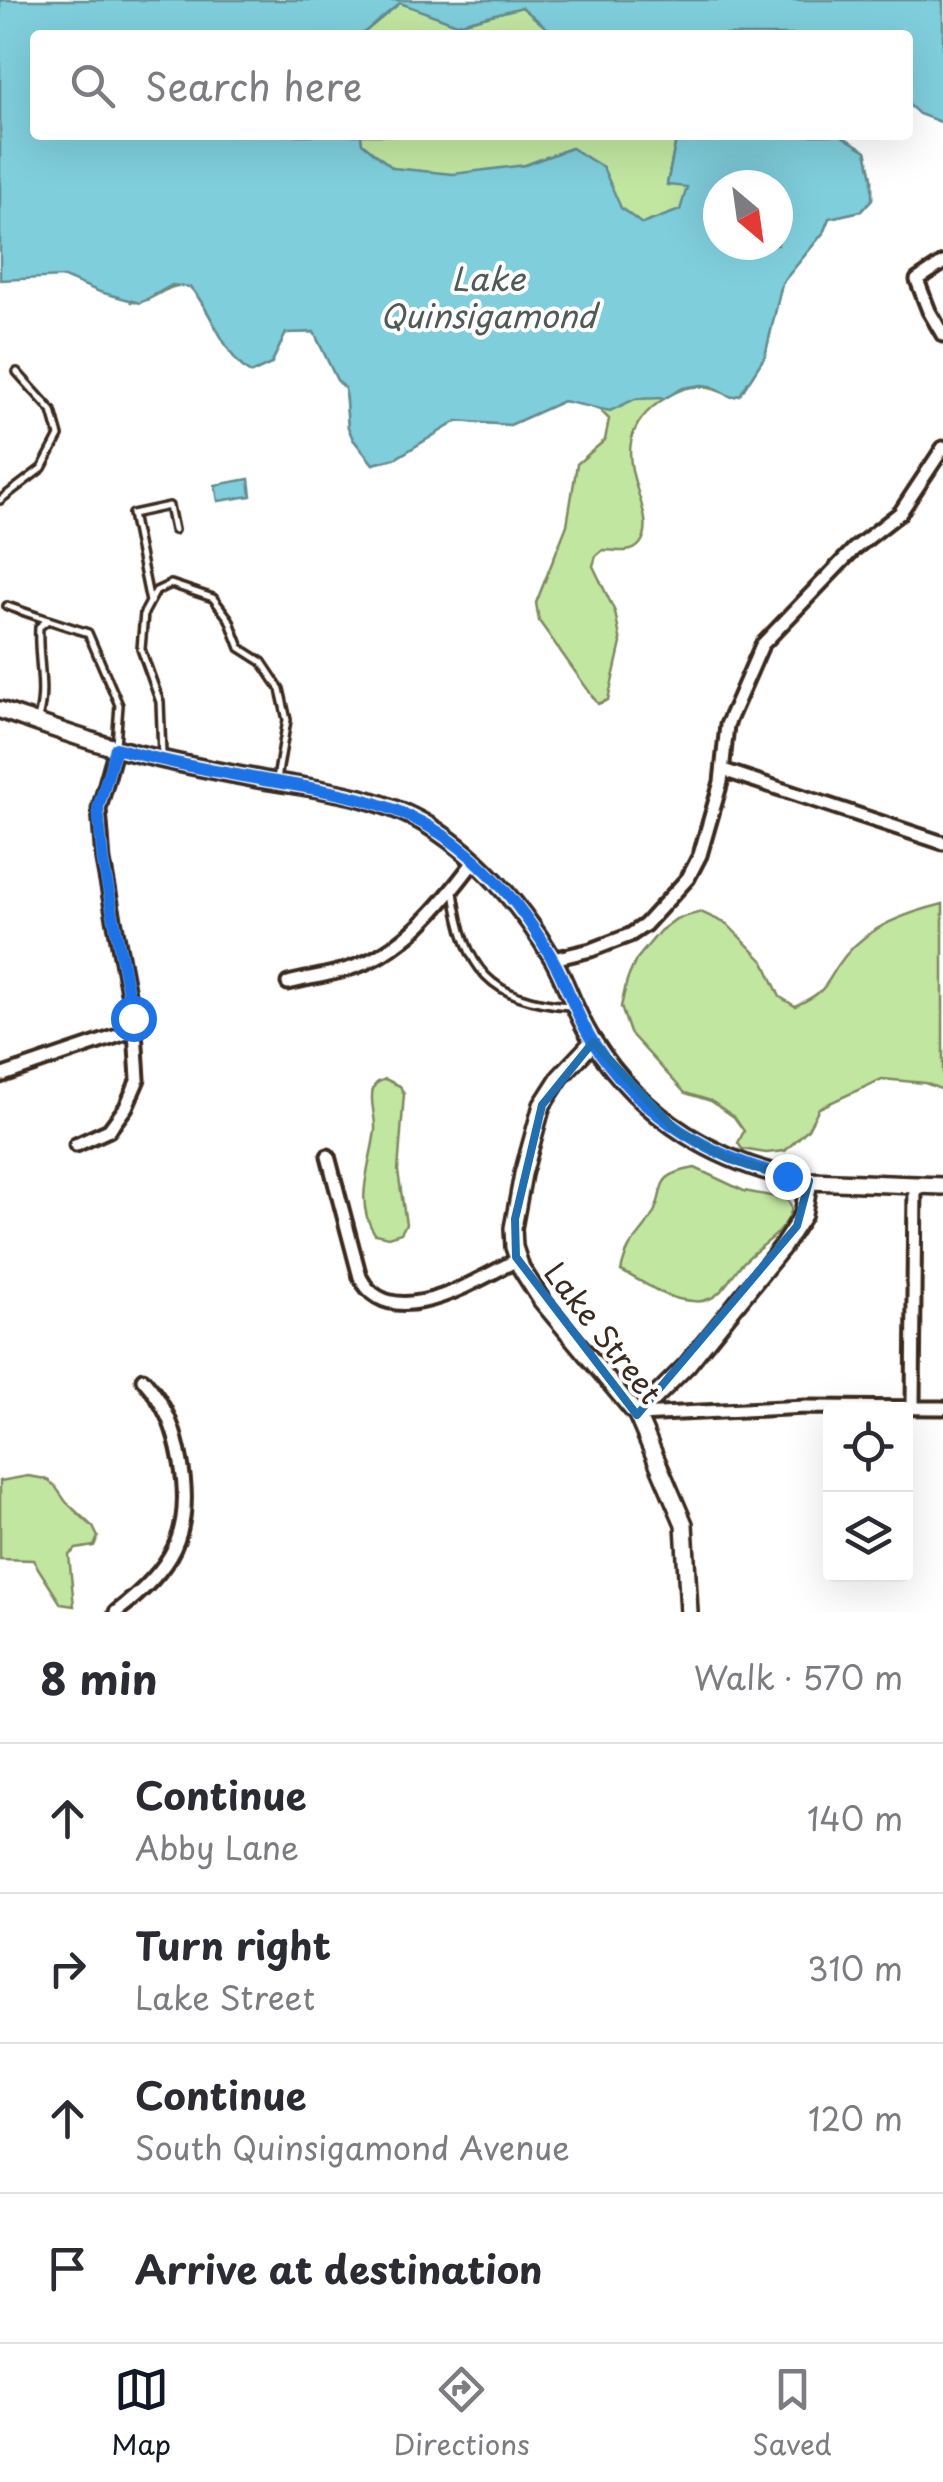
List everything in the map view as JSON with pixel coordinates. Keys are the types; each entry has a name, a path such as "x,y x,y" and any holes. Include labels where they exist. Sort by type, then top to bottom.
{"main road":[{"path":"0,710 116,748 344,793 392,808 427,825 475,860 507,893 553,959 593,1042 647,1106 676,1130 728,1158 809,1181 943,1186"},
{"name":"Lake Street","path":"593,1042 550,1090 539,1114 514,1227 518,1260 542,1300 637,1415 684,1524 689,1612"},
{"path":"637,1415 687,1365 783,1246 802,1215 809,1181"}],"street":[{"path":"943,262 917,280 943,335"},
{"path":"553,959 630,935 646,925 688,878 700,855 723,770 727,725 762,644 854,549 900,513 943,448"},
{"path":"76,1146 109,1130 126,1107 138,1080 135,1030 103,862 98,808 116,748"},
{"path":"723,770 943,843"},
{"path":"288,982 350,969 378,956 408,936 475,860"},
{"path":"0,1076 135,1030"},
{"path":"328,1156 360,1276 370,1293 381,1301 398,1306 420,1302 518,1260"},
{"path":"916,1185 913,1406 943,1408"},
{"path":"116,1612 142,1592 162,1569 176,1544 184,1517 185,1486 171,1419 143,1378"},
{"path":"637,1415 823,1406"}],"lane":[{"path":"0,500 42,468 59,436 52,412 18,372"},
{"path":"150,602 132,514 169,506 174,530"},
{"path":"162,759 160,702 141,648 144,613 156,591 171,584 213,598 229,619 240,648 262,662 280,689 287,720 277,782"},
{"path":"7,606 88,633 118,705 116,748"},
{"path":"37,722 43,702 40,628 48,620"},
{"path":"454,888 460,932 467,951 493,981 515,998 528,1002 575,1006"}],"highlighted area":[{"path":"593,1042 676,1131 727,1158 809,1181 797,1226 637,1415 516,1257 515,1219 542,1105"}],"green space":[{"path":"400,2 457,24 522,7 549,30 367,30"},
{"name":"Lake Quinsigamond","path":"209,140 676,140 667,184 687,186 703,181 703,260 793,260 793,170 735,170 825,140 848,140 866,151 872,178 872,199 861,211 829,218 823,233 782,283 765,356 740,395 732,397 707,387 684,389 644,416 633,435 630,456 645,530 640,544 632,550 603,550 593,566 615,612 621,643 608,700 598,704 539,621 536,603 567,525 577,464 605,440 609,419 600,410 563,401 510,425 457,421 396,458 373,464 353,439 348,427 345,388 337,380 314,332 286,333 271,364 251,373 234,357 190,287 174,287 147,300 131,302"},
{"path":"943,904 943,1090 925,1083 882,1079 819,1108 808,1129 785,1151 742,1149 738,1143 744,1131 734,1117 711,1101 685,1093 630,1033 621,1007 627,980 636,960 660,931 676,919 701,912 727,924 764,962 780,997 795,1006 821,990 865,936 902,916"},
{"path":"385,1079 400,1086 404,1094 398,1171 406,1224 401,1233 388,1237 375,1234 364,1196 375,1130 372,1094 375,1085"},
{"path":"695,1168 744,1191 787,1199 791,1208 775,1236 747,1259 718,1293 697,1301 664,1294 621,1271 631,1246 657,1206 666,1179"},
{"path":"28,1476 46,1479 55,1486 98,1537 94,1546 76,1549 69,1555 74,1606 61,1604 33,1560 0,1559 0,1481"}],"water":[{"name":"Lake Quinsigamond","path":"0,0 943,0 943,123 913,109 913,30 549,30 522,7 457,24 400,3 367,30 30,30 30,140 362,140 393,168 453,174 525,165 571,148 603,167 621,208 642,224 680,210 687,187 667,185 676,140 848,140 866,151 872,199 861,211 829,218 823,233 782,283 765,356 740,395 732,397 701,385 683,388 665,398 635,399 610,411 563,401 510,425 457,421 396,458 373,464 353,439 348,427 345,388 337,380 314,332 286,333 271,364 251,373 234,357 190,287 172,285 140,303 64,277 0,280"},
{"path":"249,479 251,496 218,501 215,485"}],"route":[{"path":"133,1018 103,862 98,808 116,748 264,780 332,790 392,808 427,825 475,860 507,893 553,959 593,1042 647,1106 704,1147 787,1176"}]}
